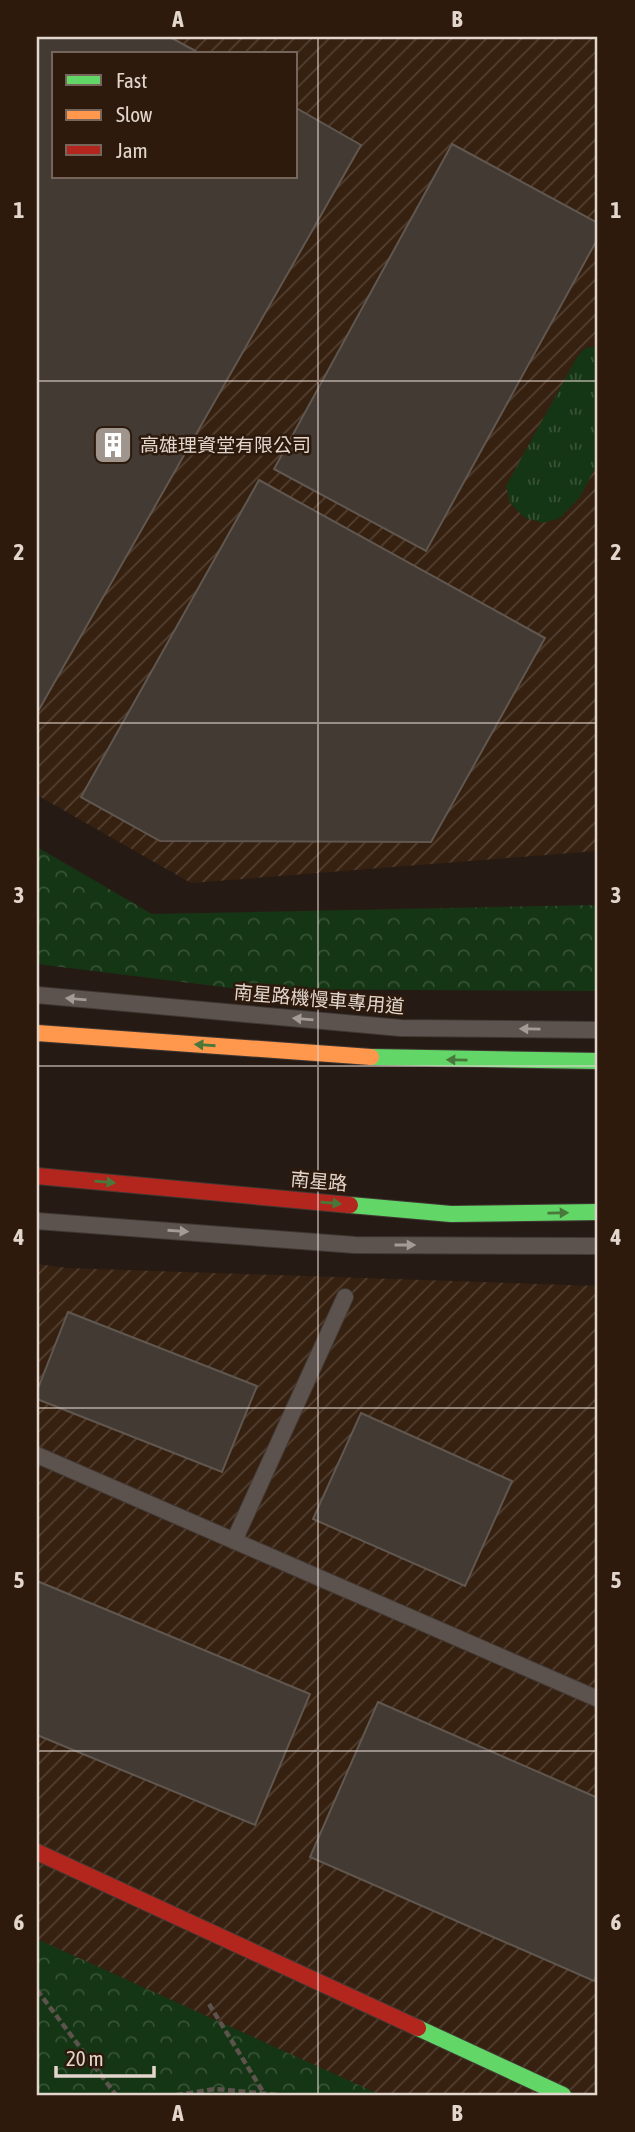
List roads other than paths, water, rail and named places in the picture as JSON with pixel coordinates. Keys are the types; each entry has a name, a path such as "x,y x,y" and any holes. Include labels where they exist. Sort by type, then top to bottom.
{"street":[{"path":"37,1033 403,1059 598,1061"},
{"name":"南星路","path":"37,1176 451,1214 598,1212"},
{"path":"37,1852 563,2095"}],"lane":[{"name":"南星路機慢車專用道","path":"37,995 401,1028 598,1030"},
{"path":"37,1221 355,1245 598,1246"},
{"path":"234,1541 345,1297"},
{"path":"37,1455 598,1699"}],"place":[{"name":"高雄理資堂有限公司","path":"113,445"}]}
